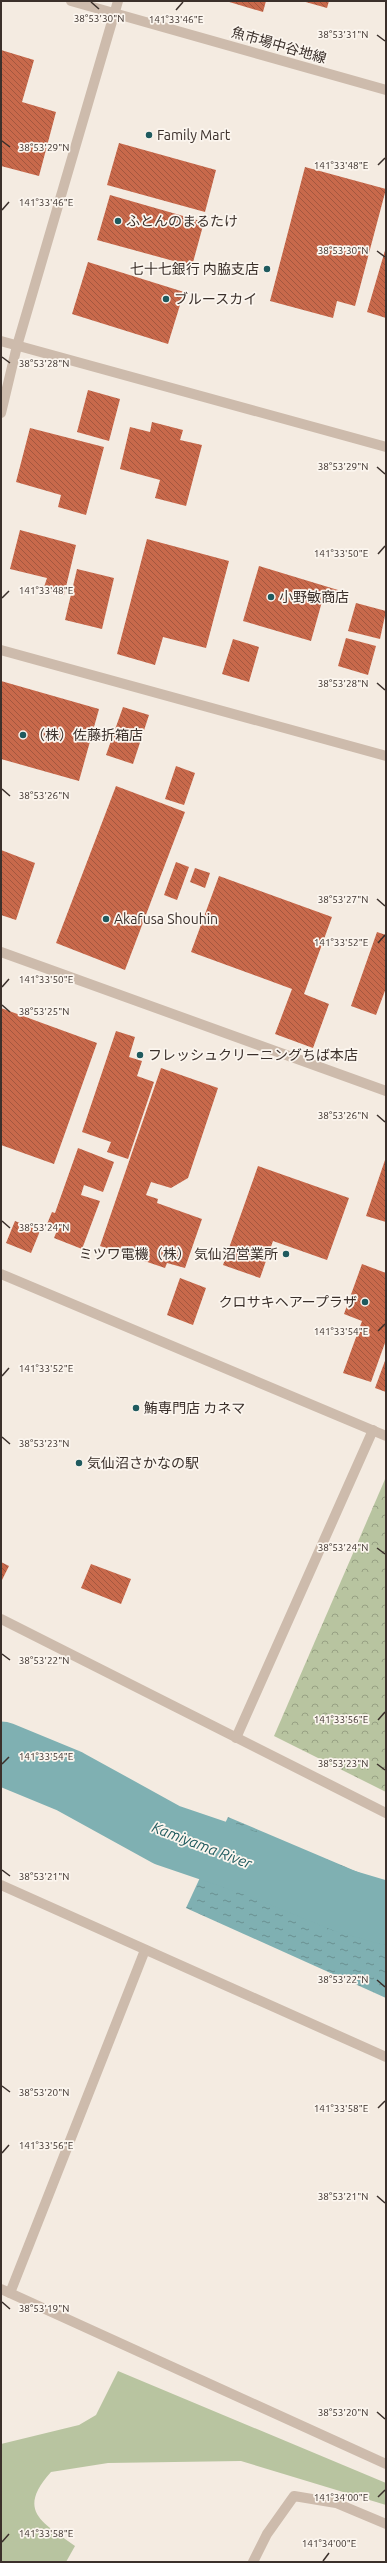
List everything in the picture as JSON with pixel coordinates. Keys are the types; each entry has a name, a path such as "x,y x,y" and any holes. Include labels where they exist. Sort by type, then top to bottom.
{"street":[{"name":"魚市場中谷地線","path":"71,1 386,90"},
{"path":"1,413 17,346 118,1"},
{"path":"1,341 386,447"},
{"path":"1,650 386,756"},
{"path":"1,952 386,1091"},
{"path":"1,1274 386,1436"},
{"path":"236,1738 373,1430"},
{"path":"1,1619 386,1813"},
{"path":"1,1885 386,2057"},
{"path":"145,1950 6,2291 386,2464"},
{"path":"252,2562 267,2534 294,2496 336,2503 386,2524"}],"green space":[{"path":"386,1477 386,1792 274,1736"},
{"path":"118,2371 386,2483 386,2505 241,2461 108,2463 51,2472 41,2485 35,2497 35,2506 38,2515 52,2530 75,2546 66,2562 1,2562 1,2444 79,2425 96,2415"}],"water":[{"path":"228,1817 386,1884 386,1998 186,1908"}],"building":[{"path":"226,1 266,1 263,12"},
{"path":"302,1 329,1 327,8"},
{"path":"1,50 34,60 22,102 56,112 39,176 1,166"},
{"path":"119,143 216,170 205,212 107,185"},
{"path":"305,167 386,189 355,306 337,301 333,318 270,301"},
{"path":"110,195 204,222 192,266 97,240"},
{"path":"386,247 386,318 367,312"},
{"path":"88,262 184,292 168,344 72,314"},
{"path":"88,390 120,399 109,441 77,432"},
{"path":"152,422 183,430 180,440 202,445 186,506 155,498 160,480 120,469 130,427 150,432"},
{"path":"30,428 104,447 86,515 58,507 61,495 16,482"},
{"path":"20,530 76,545 64,595 43,590 47,578 10,569"},
{"path":"147,539 229,561 206,648 163,637 155,665 117,654"},
{"path":"259,566 338,590 334,601 323,598 311,641 243,621"},
{"path":"77,569 114,578 102,629 65,620"},
{"path":"356,603 386,611 380,639 348,631"},
{"path":"346,638 376,646 368,675 338,666"},
{"path":"233,639 259,647 249,682 222,674"},
{"path":"1,681 99,709 79,781 1,759"},
{"path":"123,707 149,715 133,764 106,755"},
{"path":"176,766 195,773 184,805 165,799"},
{"path":"116,786 185,812 125,970 56,943"},
{"path":"1,850 35,863 16,920 1,915"},
{"path":"176,862 189,867 177,900 164,895"},
{"path":"195,868 210,873 205,888 190,882"},
{"path":"219,876 332,917 304,994 329,1004 313,1048 275,1034 292,989 191,952"},
{"path":"377,932 386,935 386,988 376,1015 351,1006"},
{"path":"1,1008 97,1043 54,1164 1,1145"},
{"path":"116,1031 135,1037 129,1057 142,1061 137,1076 154,1082 128,1159 107,1152 111,1142 82,1132"},
{"path":"161,1068 218,1088 188,1178 171,1188 151,1182 146,1195 158,1199 157,1203 202,1219 185,1268 167,1263 165,1268 100,1246"},
{"path":"78,1148 114,1162 103,1192 84,1185 81,1195 100,1201 82,1249 54,1238 58,1228 47,1224 52,1212 55,1213"},
{"path":"386,1157 386,1222 366,1216"},
{"path":"258,1166 349,1198 327,1260 273,1241 260,1278 223,1265"},
{"path":"15,1221 40,1231 31,1253 6,1243"},
{"path":"362,1264 386,1273 386,1340 371,1382 343,1373 362,1321 344,1314"},
{"path":"180,1278 206,1288 193,1325 167,1315"},
{"path":"386,1358 386,1392 375,1388"},
{"path":"1,1562 9,1566 1,1582"},
{"path":"91,1564 131,1579 121,1604 81,1588"}],"waterway":[{"name":"Kamiyama River","path":"1,1753 69,1781 167,1835 258,1866 342,1900 386,1913"}],"place":[{"name":"Family Mart","path":"149,135"},
{"name":"ふとんのまるたけ","path":"118,221"},
{"name":"七十七銀行 内脇支店","path":"267,269"},
{"name":"ブルースカイ","path":"166,299"},
{"name":"小野敏商店","path":"271,597"},
{"name":"（株）佐藤折箱店","path":"23,735"},
{"name":"Akafusa Shouhin","path":"106,919"},
{"name":"フレッシュクリーニングちば本店","path":"140,1055"},
{"name":"ミツワ電機（株） 気仙沼営業所","path":"286,1254"},
{"name":"クロサキヘアープラザ","path":"365,1302"},
{"name":"鮪専門店 カネマ","path":"136,1408"},
{"name":"気仙沼さかなの駅","path":"79,1463"}]}
